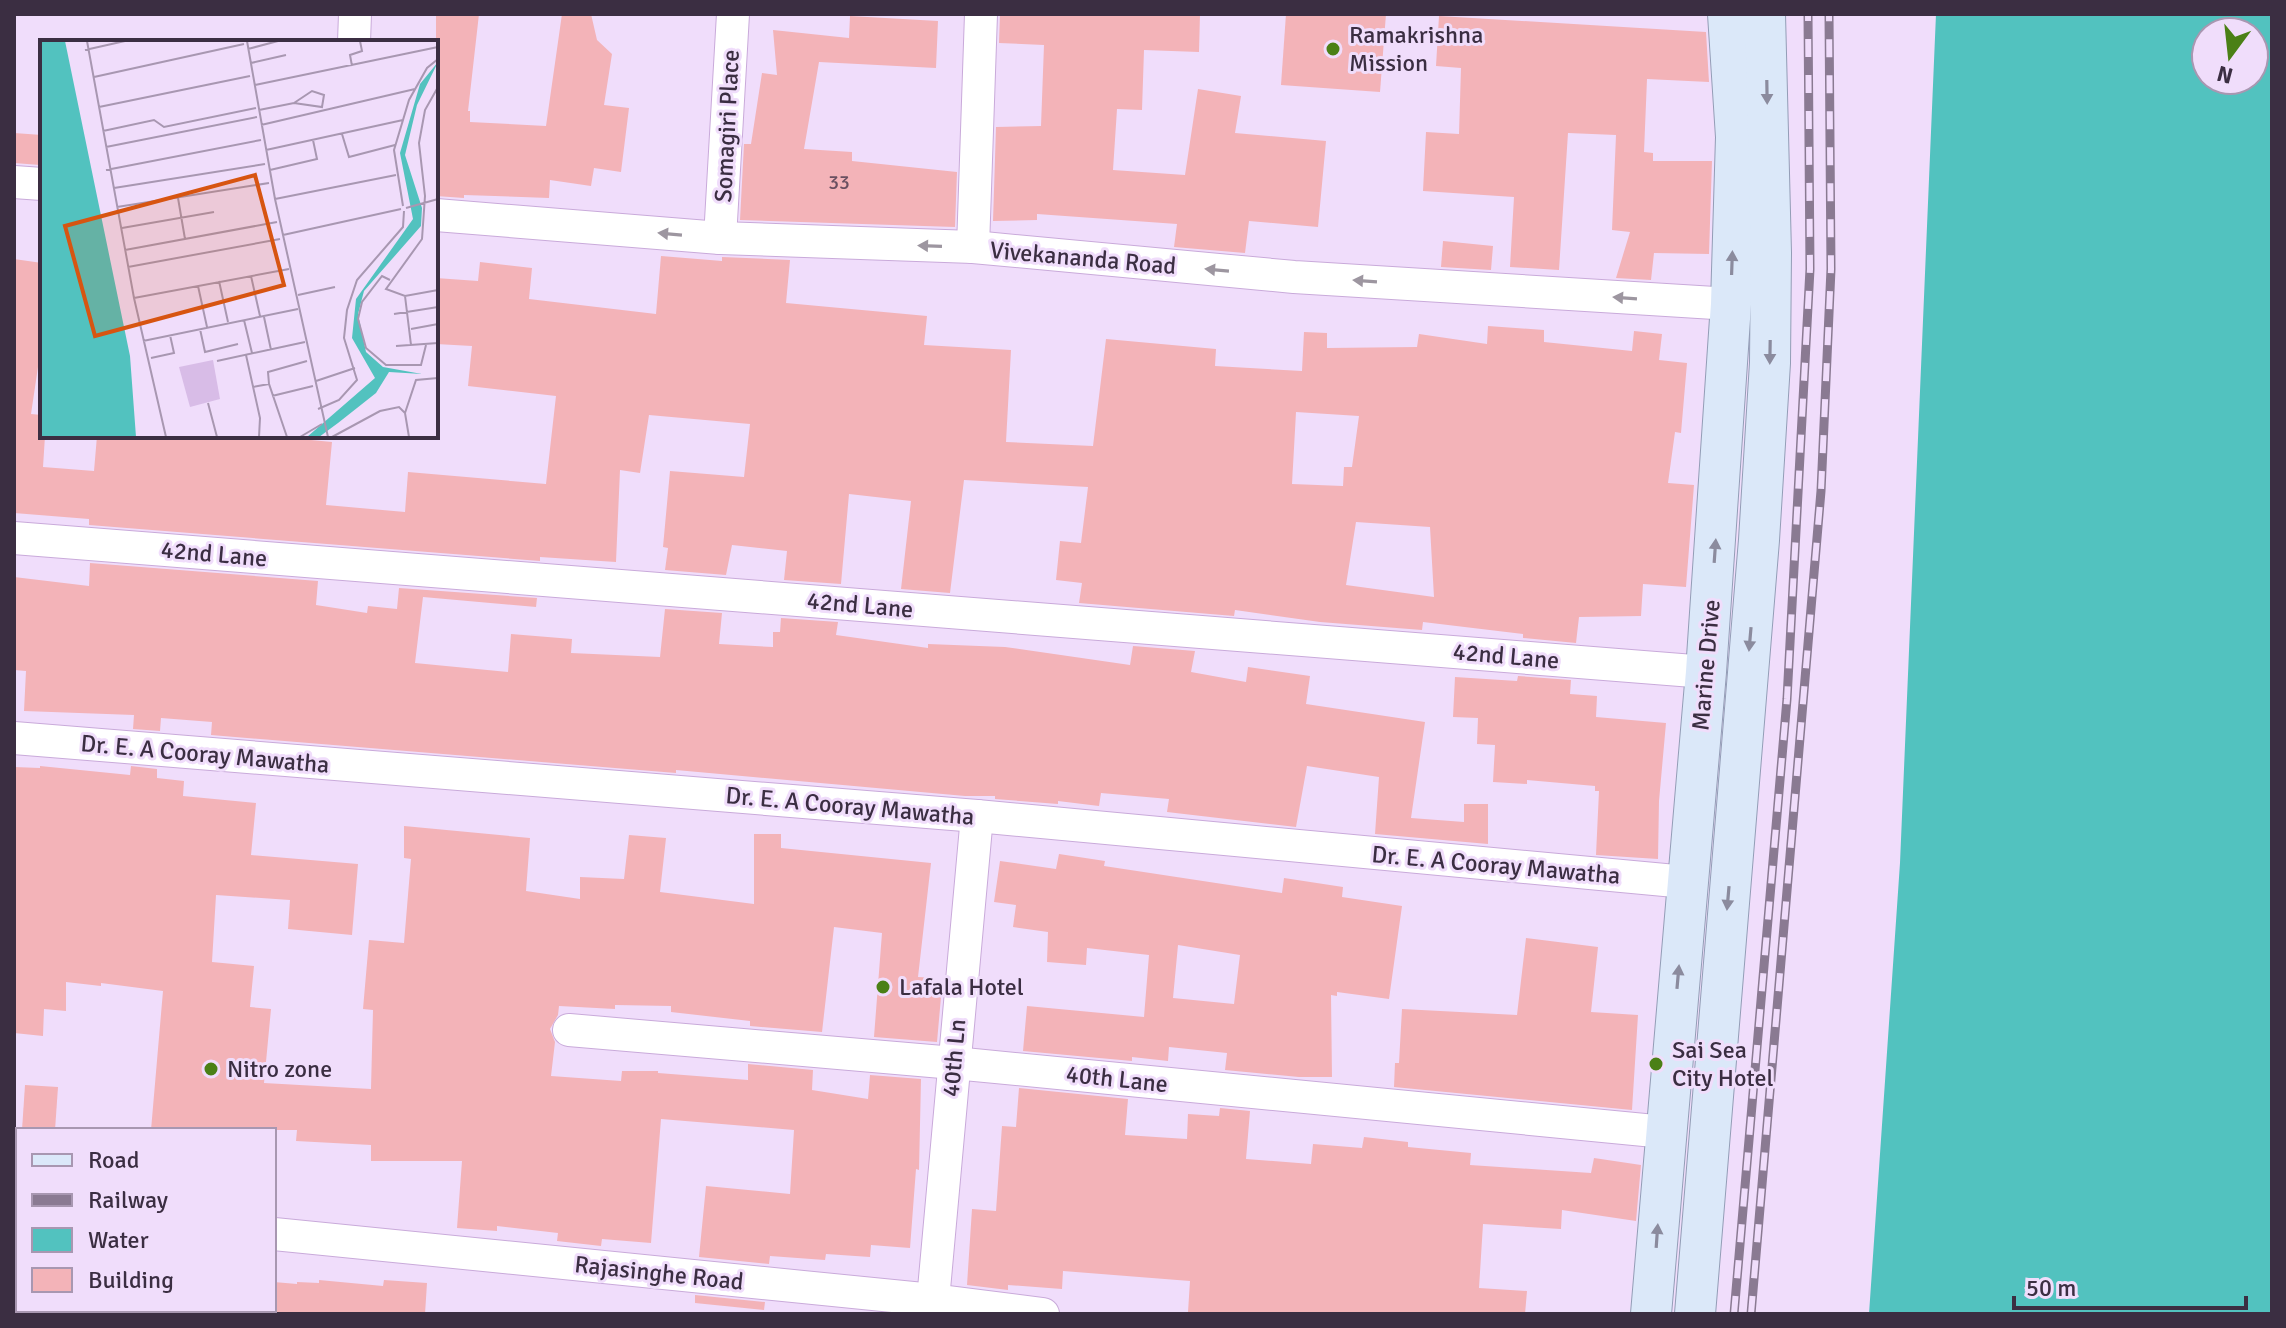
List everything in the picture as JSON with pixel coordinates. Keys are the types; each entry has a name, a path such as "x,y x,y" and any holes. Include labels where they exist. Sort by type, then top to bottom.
{"main road":[{"name":"Marine Drive","path":"1651,1314 1706,672 1731,304 1736,137 1728,14"},
{"name":"Marine Drive","path":"1695,1314 1770,363 1771,253 1765,14"}],"street":[{"path":"354,40 355,14"},
{"name":"Somagiri Place","path":"720,238 733,14"},
{"path":"973,247 981,14"},
{"path":"14,182 40,184"},
{"name":"Vivekananda Road","path":"438,215 720,238 973,247 1294,277 1731,304"},
{"name":"42nd Lane","path":"14,538 1706,672"},
{"name":"Dr. E. A Cooray Mawatha","path":"14,738 977,816 1686,882"},
{"name":"40th Ln","path":"933,1300 977,816"},
{"name":"40th Lane","path":"569,1030 954,1063 1665,1132"},
{"name":"Rajasinghe Road","path":"276,1234 933,1300 1043,1314"}],"water":[{"path":"1936,14 2272,14 2272,1314 1869,1314 1900,863"}],"building":[{"path":"436,14 479,14 468,111 470,122 546,126 562,14 591,14 597,40 612,54 604,105 629,108 621,172 594,168 591,186 550,180 549,198 438,196"},
{"path":"1000,14 1200,14 1199,52 1144,50 1142,110 1117,109 1113,170 1185,175 1198,89 1241,96 1235,133 1326,141 1318,227 1249,221 1245,253 1174,247 1177,224 1037,214 1037,220 993,221 996,127 1041,126 1044,45 999,43"},
{"name":"Ramakrishna Mission","path":"1286,14 1386,14 1380,92 1281,85"},
{"path":"850,16 938,21 936,68 819,62 804,149 852,152 852,161 957,172 955,227 740,220 744,144 751,144 762,73 777,75 773,30 849,38"},
{"path":"1439,16 1706,32 1709,82 1647,79 1644,152 1653,153 1653,161 1712,161 1709,254 1654,253 1651,280 1616,278 1630,232 1612,230 1616,135 1568,133 1559,270 1510,267 1514,197 1423,191 1426,132 1459,134 1461,68 1436,66"},
{"path":"14,133 40,135 40,165 14,163"},
{"path":"1443,241 1493,246 1491,270 1441,267"},
{"path":"661,256 722,261 722,257 790,260 786,303 927,316 924,345 1011,350 1006,442 1093,446 1106,339 1216,349 1215,366 1302,371 1304,332 1327,333 1327,348 1417,347 1419,334 1487,344 1488,326 1544,330 1544,342 1632,351 1634,331 1662,334 1659,360 1687,363 1681,433 1675,432 1668,483 1694,485 1686,587 1643,584 1641,616 1579,617 1576,643 1423,622 1422,630 1320,622 1235,610 1234,616 1079,603 1082,583 1056,580 1060,541 1081,543 1088,487 964,480 950,593 901,589 911,501 849,494 841,584 784,580 787,551 732,545 726,575 665,570 668,548 663,547 670,471 744,477 750,424 649,415 640,473 620,470 616,562 540,557 540,561 89,525 89,519 14,513 14,259 40,263 40,353 31,414 40,415 40,438 45,438 43,467 94,471 97,438 290,438 332,442 326,505 405,512 408,472 546,484 556,396 468,386 472,346 438,344 438,278 478,281 480,262 532,268 529,299 656,314","holes":["1296,412 1359,416 1352,467 1344,467 1343,486 1292,484","1356,522 1430,527 1434,597 1346,585"]},
{"path":"90,563 318,581 316,605 367,613 368,606 397,609 399,588 537,598 536,607 423,597 415,663 508,672 511,634 572,639 571,653 660,657 665,609 722,613 719,644 773,647 773,632 780,632 781,618 838,622 836,635 928,648 928,644 1005,647 1130,665 1133,646 1195,651 1191,672 1246,682 1248,667 1310,676 1306,704 1425,722 1411,818 1464,822 1464,804 1488,804 1488,844 1375,834 1379,777 1307,766 1296,827 1167,812 1169,799 1101,793 1099,806 1058,801 1058,804 676,770 676,773 211,735 212,722 161,718 160,731 133,729 134,715 24,711 26,671 14,670 14,577 89,586"},
{"path":"1518,676 1571,680 1570,694 1597,696 1596,717 1666,723 1659,801 1658,859 1596,855 1599,791 1595,791 1595,786 1527,780 1527,784 1493,782 1495,745 1477,744 1478,718 1453,717 1455,677 1517,681"},
{"path":"131,766 157,769 157,778 184,781 183,796 256,803 251,855 358,864 352,935 288,929 290,900 216,895 212,962 254,966 250,1007 271,1009 264,1083 371,1089 373,1010 363,1009 369,940 404,943 411,859 404,858 404,826 530,838 526,891 580,899 580,877 624,879 629,835 666,838 660,892 754,904 754,834 781,834 781,848 931,863 918,977 935,978 933,996 941,997 937,1042 874,1037 882,933 834,927 822,1032 750,1026 750,1021 671,1012 671,1006 615,1005 615,1009 559,1006 550,1029 555,1042 551,1076 621,1081 622,1071 658,1071 748,1080 748,1064 813,1070 812,1090 868,1099 870,1075 921,1079 919,1170 916,1169 910,1248 871,1245 870,1257 826,1254 825,1260 770,1256 769,1264 699,1257 706,1186 790,1194 794,1130 661,1119 651,1243 602,1239 601,1246 557,1241 558,1233 497,1226 497,1231 457,1228 462,1161 371,1161 371,1145 296,1141 297,1130 151,1128 163,991 66,982 66,1011 44,1009 43,1036 14,1033 14,767 130,775"},
{"path":"1059,854 1105,861 1104,866 1282,893 1284,878 1343,887 1342,897 1402,906 1389,999 1337,992 1337,996 1331,995 1332,1077 1225,1070 1227,1053 1169,1047 1168,1061 1132,1057 1132,1061 1023,1051 1027,1006 1144,1017 1149,955 1087,948 1086,965 1047,962 1048,932 1013,927 1016,905 994,902 1000,861 1056,869","holes":["1178,945 1240,955 1234,1004 1173,998"]},
{"path":"1526,938 1598,947 1591,1012 1638,1015 1632,1110 1394,1087 1395,1063 1399,1063 1402,1009 1517,1015"},
{"path":"25,1085 58,1087 55,1128 22,1128"},
{"path":"1019,1088 1128,1099 1125,1135 1187,1139 1188,1114 1219,1116 1220,1108 1250,1111 1246,1159 1311,1164 1313,1144 1362,1148 1364,1137 1408,1142 1408,1147 1471,1153 1470,1165 1591,1173 1594,1158 1641,1165 1636,1221 1562,1210 1561,1229 1483,1224 1479,1288 1527,1291 1525,1314 1188,1312 1190,1281 1063,1271 1062,1289 1008,1285 1008,1290 967,1285 972,1209 996,1211 1002,1126 1016,1127"},
{"path":"319,1280 383,1286 384,1280 427,1283 425,1314 274,1314 276,1282 319,1283"},
{"path":"695,1295 765,1302 764,1310 695,1303"}],"railway":[{"path":"1734,1314 1787,699 1810,269 1808,14"},
{"path":"1751,1314 1821,491 1831,269 1829,14"}],"place":[{"name":"Ramakrishna Mission","path":"1333,49"},
{"name":"Lafala Hotel","path":"883,987"},
{"name":"Sai Sea City Hotel","path":"1656,1064"},
{"name":"Nitro zone","path":"211,1069"}]}
